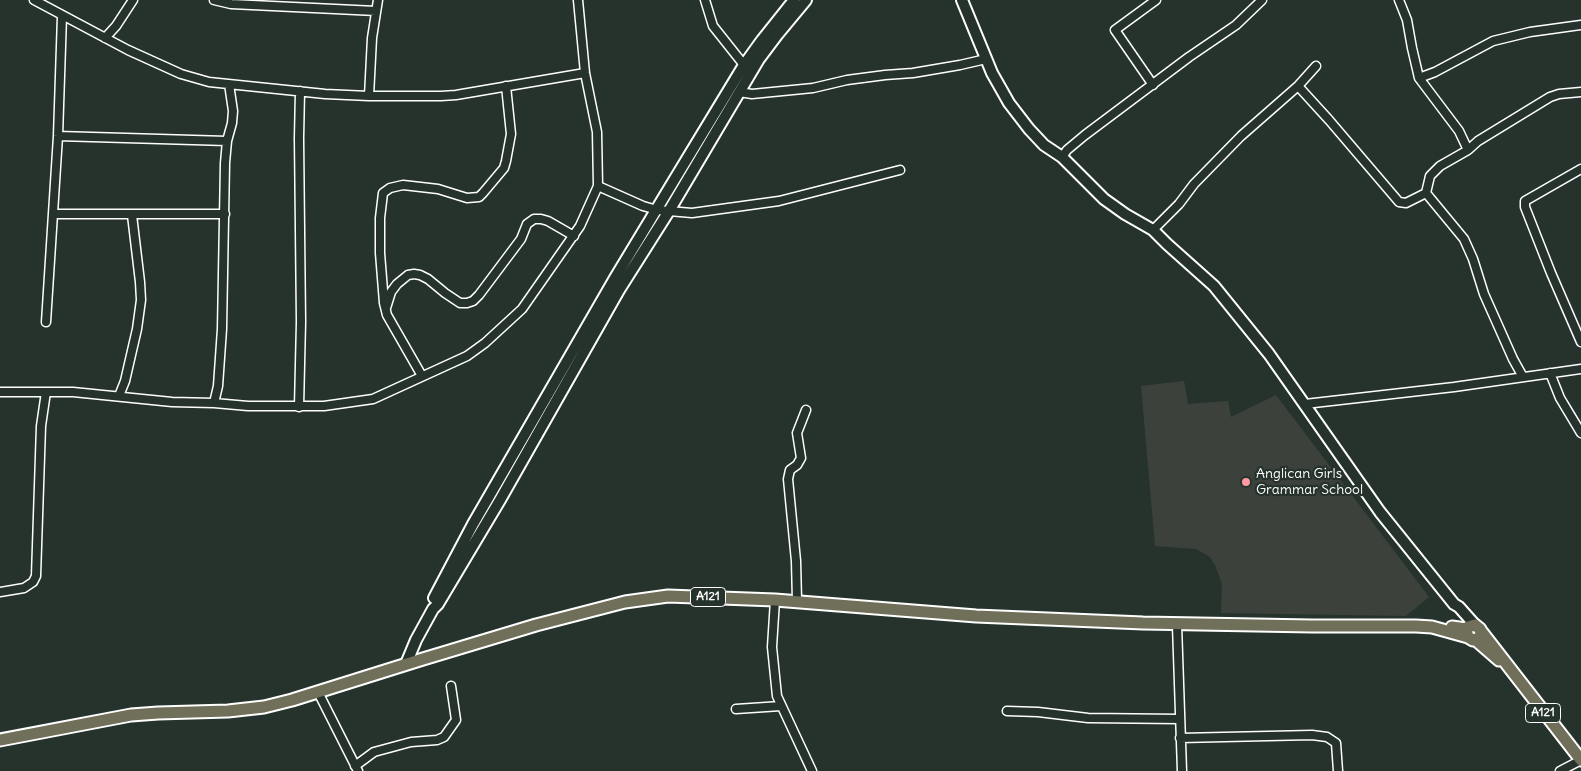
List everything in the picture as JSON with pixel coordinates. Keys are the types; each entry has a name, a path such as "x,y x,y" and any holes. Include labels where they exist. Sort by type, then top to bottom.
{"main road":[{"path":"432,609 432,602 473,524 615,278 744,65 794,0"},
{"path":"406,664 432,609 438,604 500,500 619,290 669,211 739,92 777,35 806,0"},
{"path":"962,0 986,59 1004,96 1029,129 1044,145 1062,157 1104,198 1125,214 1153,230 1214,286 1230,304 1305,404 1380,512 1454,604 1459,606 1472,632"},
{"name":"A121","path":"0,740 132,715 167,712 228,711 264,707 536,625 640,599 694,596 775,600 976,616 1177,625 1442,626 1472,632 1490,640 1507,666 1581,760"}],"street":[{"path":"34,0 105,38 181,74 209,82 369,96 440,96 585,72"},
{"path":"105,38 116,26 133,0"},
{"path":"214,0 231,4 376,11"},
{"path":"369,96 372,38 378,0"},
{"path":"0,392 73,392 172,402 248,406 324,406 373,399 467,356 501,329 522,309 574,236 598,186 597,132 585,72 578,0"},
{"path":"705,0 713,26 744,65"},
{"path":"1153,85 1114,30 1146,2 1156,0"},
{"path":"1062,157 1084,135 1189,57 1236,25 1262,0"},
{"path":"1400,0 1407,20 1419,78 1459,131 1468,150"},
{"path":"46,322 58,136 62,16"},
{"path":"1419,78 1500,39 1530,32 1581,25"},
{"path":"739,92 752,94 813,88 856,79 913,73 986,59"},
{"path":"1153,230 1240,136 1298,86 1316,66"},
{"path":"214,403 218,386 222,329 227,141 233,111 229,84"},
{"path":"422,376 386,309 382,288 380,253 380,218 383,193 390,188 403,185 438,189 467,198 479,197 504,168 506,161 511,134 506,86"},
{"path":"1298,86 1399,202 1406,203 1426,192 1430,176 1440,166 1468,150 1478,141 1541,102 1558,94 1581,92"},
{"path":"299,406 301,322 298,138 300,91"},
{"path":"58,136 227,141"},
{"path":"1581,169 1525,201 1525,206 1551,273 1581,342"},
{"path":"598,186 643,206 657,210 692,213 762,204 900,170"},
{"path":"1426,192 1464,240 1473,259 1484,294 1523,377"},
{"path":"53,214 225,214"},
{"path":"119,396 125,381 137,329 141,300 132,215"},
{"path":"386,309 391,292 397,284 408,275 414,274 428,279 444,293 460,303 473,301 521,239 527,224 534,219 541,218 574,236"},
{"path":"1305,404 1454,387 1581,369"},
{"path":"1550,373 1560,398 1581,433"},
{"path":"0,592 24,588 33,582 36,576 41,426 46,392"},
{"path":"796,602 796,561 788,479 790,470 797,465 801,458 797,433 806,410"},
{"path":"775,600 772,647 774,675 781,706 812,771"},
{"path":"1177,625 1182,771"},
{"path":"318,692 357,769 374,752 412,742 437,740 444,737 456,720 451,686"},
{"path":"736,709 781,706"},
{"path":"1007,711 1038,712 1088,718 1180,720"},
{"path":"1180,738 1327,736 1336,743 1338,771"},
{"path":"1560,771 1581,760"}],"shaded area":[{"name":"Anglican Girls Grammar School","path":"1184,381 1188,404 1228,401 1231,417 1276,395 1429,597 1406,616 1221,613 1222,584 1210,557 1196,549 1155,546 1141,386"}],"place":[{"name":"Anglican Girls Grammar School","path":"1246,482"}]}
